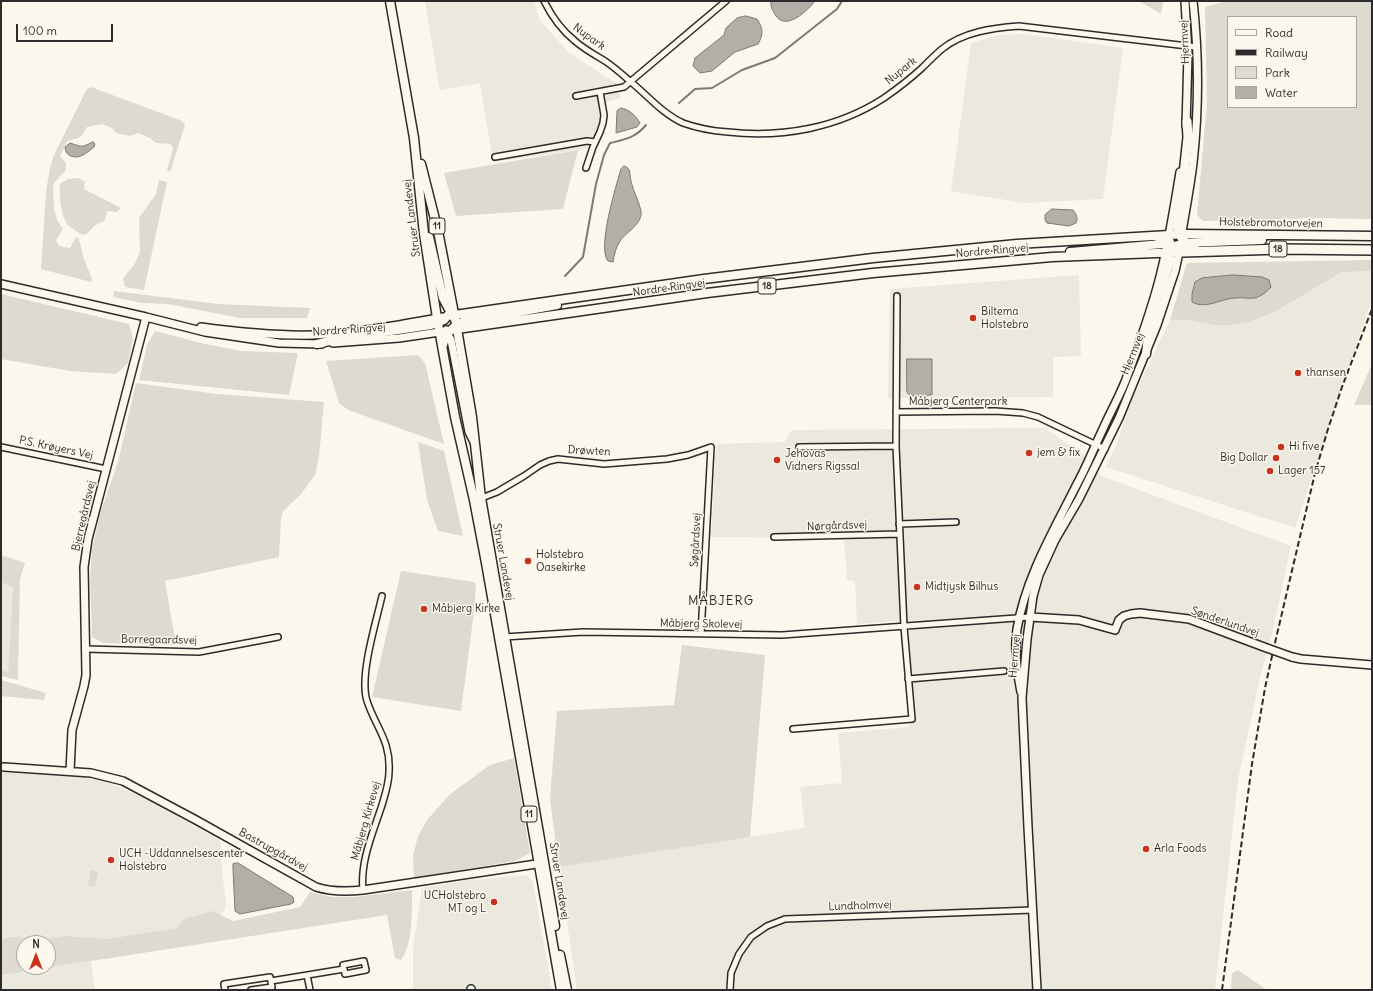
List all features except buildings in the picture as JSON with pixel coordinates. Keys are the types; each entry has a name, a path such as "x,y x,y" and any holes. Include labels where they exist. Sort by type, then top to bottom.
{"highway":[{"path":"1177,245 1188,136 1187,121"},
{"name":"18","path":"1177,245 1199,252 1281,249 1372,250"}],"main road":[{"name":"Struer Landevej","path":"390,1 414,138 424,234 450,322 442,345 455,417 478,499 541,863 561,990"},
{"name":"Struer Landevej","path":"414,138 438,231 450,322 475,444 478,499"},
{"path":"317,344 337,339 450,322 443,298 427,225 422,213"},
{"name":"18","path":"1169,235 1177,245"},
{"name":"Nordre Ringvej","path":"450,322 574,297 873,258 1018,244 1169,235"},
{"name":"Holstebromotorvejen","path":"1177,245 1280,239 1307,235 1372,236"},
{"path":"1146,354 1148,336 1171,258 1177,245 1158,237 1150,236"},
{"name":"Nordre Ringvej","path":"450,322 475,327 723,291 873,273 1177,245"},
{"name":"Struer Landevej","path":"541,863 567,990"}],"street":[{"name":"Nupark","path":"544,1 551,15 563,31 576,42 607,62 662,110 687,124 706,129 739,134 780,133 808,129 826,125 856,114 907,82 942,49 966,36 999,27 1018,26 1196,47"},
{"path":"576,96 624,88 726,1"},
{"name":"Hjermvej","path":"1169,235 1183,155 1187,121 1188,46 1185,1"},
{"name":"Hjermvej","path":"1037,990 1027,819 1022,698 1018,676 1016,638 1020,617 1034,573 1046,544 1077,485 1124,384 1159,283 1177,245 1193,162 1198,105 1193,1"},
{"path":"586,168 600,132 603,119 600,92"},
{"path":"495,157 587,141 595,142"},
{"name":"Nordre Ringvej","path":"1,284 205,332 279,343 317,344"},
{"name":"Måbjerg Centerpark","path":"897,296 896,412 995,411 1023,413 1038,417 1105,449"},
{"name":"Bjerregårdsvej","path":"70,772 72,730 86,675 84,567 88,539 146,317"},
{"name":"Nordre Ringvej","path":"171,323 240,332 280,335 313,335 355,332 424,320 450,322"},
{"name":"Hjermvej","path":"1022,698 1030,617 1033,596 1039,575 1055,540 1079,499 1105,449 1146,354"},
{"path":"793,729 912,720 904,627 896,446 896,412"},
{"path":"799,447 896,446"},
{"name":"P.S. Krøyers Vej","path":"1,447 106,469"},
{"name":"Drøwten","path":"478,499 496,492 549,461 558,460 604,464 668,460 711,447"},
{"name":"Søgårdsvej","path":"701,634 711,447"},
{"path":"899,524 956,522"},
{"name":"Nørgårdsvej","path":"774,537 900,534"},
{"name":"Måbjerg Kirkevej","path":"363,890 363,866 386,794 390,774 389,755 385,740 367,700 365,686 366,670 382,596"},
{"name":"Sønderlundvej","path":"1030,617 1079,620 1115,630 1119,620 1124,616 1131,614 1140,613 1189,619 1292,657 1372,665"},
{"name":"Måbjerg Skolevej","path":"502,637 583,632 782,635 1030,617"},
{"name":"Borregaardsvej","path":"86,649 199,652 278,637"},
{"path":"908,679 1004,671"},
{"name":"Bastrupgårdvej","path":"2,767 100,775 123,781 316,887 329,891 343,892 363,890 541,863"},
{"name":"Lundholmvej","path":"730,990 731,973 739,954 751,937 767,926 785,919 1033,910"},
{"path":"271,981 344,969"},
{"path":"307,975 310,990"},
{"path":"224,990 224,984 270,976 272,986 252,990"}],"shaded area":[{"path":"425,1 534,1 540,20 569,53 616,83 621,98 607,102 599,147 493,162 480,83 440,90"},
{"path":"1025,34 1123,48 1103,199 1025,203 951,191 971,43 998,35"},
{"path":"1372,271 1372,299 1295,528 1106,467 1116,445 1132,399 1170,320 1188,320 1214,325 1246,323 1273,313 1342,272"},
{"path":"1079,275 1081,356 1053,357 1053,397 888,398 890,289"},
{"path":"1045,428 1084,455 1101,476 1291,546 1238,780 1215,990 577,990 559,867 805,828 800,787 842,783 838,733 909,727 899,621 857,624 855,581 847,580 844,538 711,537 716,444 785,442 792,430"},
{"path":"1,582 13,586 8,672 1,670"},
{"name":"UCH -Uddannelsescenter Holstebro","path":"1,772 81,777 103,781 134,793 220,840 226,901 225,909 220,916 177,928 56,947 56,935 16,935 16,947 1,955"},
{"path":"527,875 533,882 552,990 413,990 413,949 422,888 468,880"},
{"path":"91,961 95,990 1,990 1,975 16,973 16,975 56,975 56,966"}],"green space":[{"path":"1139,1 1163,1 1161,14"},
{"path":"1227,1 1372,1 1372,219 1315,218 1203,221 1197,215 1207,103 1205,7"},
{"path":"91,87 182,121 185,125 170,172 167,170 173,149 171,144 156,143 150,138 138,133 130,136 116,133 112,128 102,124 87,127 83,134 79,137 67,141 60,156 66,163 66,170 53,185 54,208 57,220 63,229 56,240 59,246 70,248 76,237 79,239 84,259 92,279 91,282 41,269 46,192 50,168 54,155 87,89"},
{"path":"578,150 563,209 456,216 444,173"},
{"path":"79,178 85,182 84,189 121,208 117,212 108,211 104,221 94,226 87,234 82,235 66,223 62,212 60,194 60,184 68,179"},
{"path":"159,180 167,182 144,290 125,287 123,278 134,265 140,252 139,218 156,194"},
{"path":"1372,260 1372,271 1342,272 1273,313 1246,323 1214,325 1188,320 1170,320 1187,263"},
{"path":"114,291 218,304 310,308 307,318 240,318 168,304 142,303 113,297"},
{"path":"1,294 129,324 133,338 128,363 116,374 70,371 1,359"},
{"path":"155,331 205,344 242,351 298,353 289,395 139,380 147,345"},
{"path":"418,355 425,363 444,444 348,410 339,403 326,361"},
{"path":"1372,364 1372,405 1354,405"},
{"path":"136,383 217,394 324,402 319,457 315,475 301,494 283,511 281,518 279,557 165,581 176,645 103,643 92,637 90,580 92,549 100,514 118,462"},
{"path":"418,442 444,451 463,536 438,531 427,500"},
{"path":"1,555 25,563 20,579 18,680 1,676 1,670 8,672 13,587 1,582"},
{"path":"401,571 474,582 476,584 474,612 461,711 372,697"},
{"path":"682,645 765,655 750,837 559,867 550,799 557,711 674,705"},
{"path":"1,680 46,693 44,700 1,696"},
{"path":"514,758 530,853 515,861 414,878 413,856 418,836 427,820 449,795 490,765"},
{"path":"91,870 98,872 95,887 88,886"},
{"path":"412,890 410,936 405,953 401,960 395,958 387,915 56,966 56,938 65,936 106,939 177,928 183,919 213,911 233,921 300,907 310,892 332,897 355,897"},
{"path":"16,937 16,973 1,975 1,939"},
{"path":"1238,970 1267,990 1231,990 1232,973"}],"water":[{"path":"771,1 815,1 797,18 786,21 781,20 776,16 771,7"},
{"path":"746,16 757,19 761,25 762,34 758,44 735,52 712,71 700,73 693,66 695,58 724,35 726,28 737,18"},
{"path":"621,108 632,113 640,123 637,127 616,133 617,111"},
{"path":"93,142 95,144 94,147 77,157 69,155 65,150 65,147 70,143 82,146"},
{"path":"624,166 629,170 630,179 640,207 641,216 637,224 620,241 615,251 613,262 608,261 605,254 606,231 615,189 621,169"},
{"path":"1052,209 1073,210 1077,216 1076,223 1069,226 1047,223 1045,220 1045,215"},
{"path":"1233,275 1262,277 1269,280 1271,287 1262,295 1255,298 1231,298 1203,305 1192,302 1195,282 1202,278"},
{"path":"907,359 932,359 932,395 910,396 907,392"},
{"path":"238,863 293,897 294,902 291,904 240,914 235,911 233,864"}],"waterway":[{"path":"679,103 695,89 712,88 742,70 775,58 837,9 842,1"},
{"path":"565,276 583,257 596,184 604,155 610,143 626,139 638,133 646,125"}],"railway":[{"path":"1222,990 1252,764 1265,688 1274,647 1315,473 1342,387 1372,309"}],"place":[{"name":"Biltema Holstebro","path":"973,318"},
{"name":"thansen","path":"1298,373"},
{"name":"Hi five","path":"1281,447"},
{"name":"jem & fix","path":"1029,453"},
{"name":"Big Dollar","path":"1276,458"},
{"name":"Jehovas Vidners Rigssal","path":"777,460"},
{"name":"Lager 157","path":"1270,471"},
{"name":"Holstebro Oasekirke","path":"528,561"},
{"name":"Midtjysk Bilhus","path":"917,587"},
{"name":"Måbjerg Kirke","path":"424,609"},
{"name":"Arla Foods","path":"1146,849"},
{"name":"UCH -Uddannelsescenter Holstebro","path":"111,860"},
{"name":"UCHolstebro MT og L","path":"494,902"}],"district":[{"name":"MÅBJERG","path":"721,601"}]}
